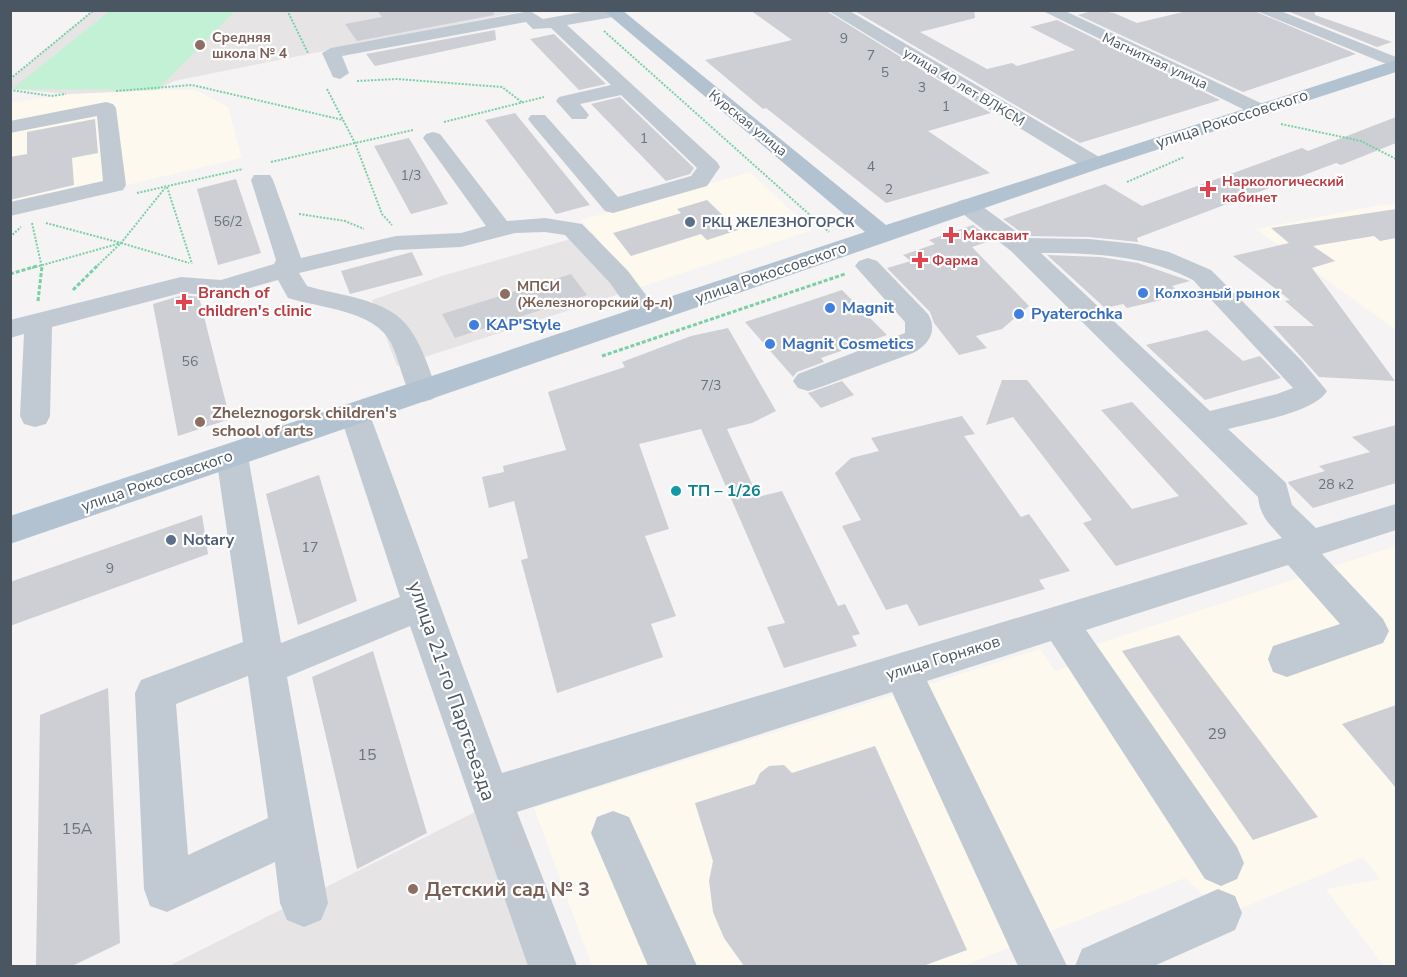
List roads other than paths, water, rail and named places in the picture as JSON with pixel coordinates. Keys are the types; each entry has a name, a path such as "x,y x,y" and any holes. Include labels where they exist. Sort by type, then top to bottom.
{"main road":[{"name":"Курская улица","path":"612,11 884,235"},
{"name":"улица Рокоссовского","path":"10,530 423,392 1093,163 1262,111 1396,65"}],"street":[{"name":"улица 40 лет ВЛКСМ","path":"835,10 1093,163"},
{"name":"Магнитная улица","path":"1049,10 1262,111"},
{"path":"1262,10 1396,65"},
{"path":"343,79 331,53 530,16 539,25 612,11"},
{"path":"10,329 38,314 181,285 221,288 255,280 284,268 396,243 415,244 461,240 501,230 537,225 699,181 709,166 555,23"},
{"path":"579,115 566,101 625,88"},
{"path":"10,127 106,108 115,185 10,210"},
{"path":"538,119 613,206"},
{"path":"427,131 501,230"},
{"path":"258,171 289,260 284,268"},
{"path":"967,206 1019,245 1274,492 1276,510 1370,631 1287,659"},
{"path":"537,225 573,229 618,277 647,315"},
{"path":"1019,245 1092,246 1130,252 1171,261 1203,276 1285,358 1312,391 1285,403 1204,424"},
{"path":"808,381 903,346 917,337 920,332 918,320 868,266"},
{"path":"284,268 297,292 321,301 380,315 396,329 423,392"},
{"path":"35,416 38,314"},
{"name":"улица 21-го Партсъезда","path":"355,415 490,799 552,966"},
{"path":"232,456 304,903"},
{"name":"улица Горняков","path":"490,799 1396,517"},
{"path":"293,830 167,889 155,693 265,660 421,605"},
{"path":"1060,622 1221,863"},
{"path":"902,671 1043,966"},
{"path":"613,833 673,966"},
{"path":"1099,966 1218,913"}],"place":[{"name":"Средняя школа № 4","path":"200,45"},
{"name":"Наркологический кабинет","path":"1208,189"},
{"name":"РКЦ ЖЕЛЕЗНОГОРСК","path":"690,222"},
{"name":"Максавит","path":"951,235"},
{"name":"Фарма","path":"920,260"},
{"name":"Колхозный рынок","path":"1143,293"},
{"name":"МПСИ (Железногорский ф-л)","path":"505,294"},
{"name":"Branch of children's clinic","path":"184,302"},
{"name":"Magnit","path":"830,308"},
{"name":"Pyaterochka","path":"1019,314"},
{"name":"KAP'Style","path":"474,325"},
{"name":"Magnit Cosmetics","path":"770,344"},
{"name":"Zheleznogorsk children's school of arts","path":"200,422"},
{"name":"ТП – 1/26","path":"676,491"},
{"name":"Notary","path":"171,540"},
{"name":"Детский сад № 3","path":"413,889"}]}
